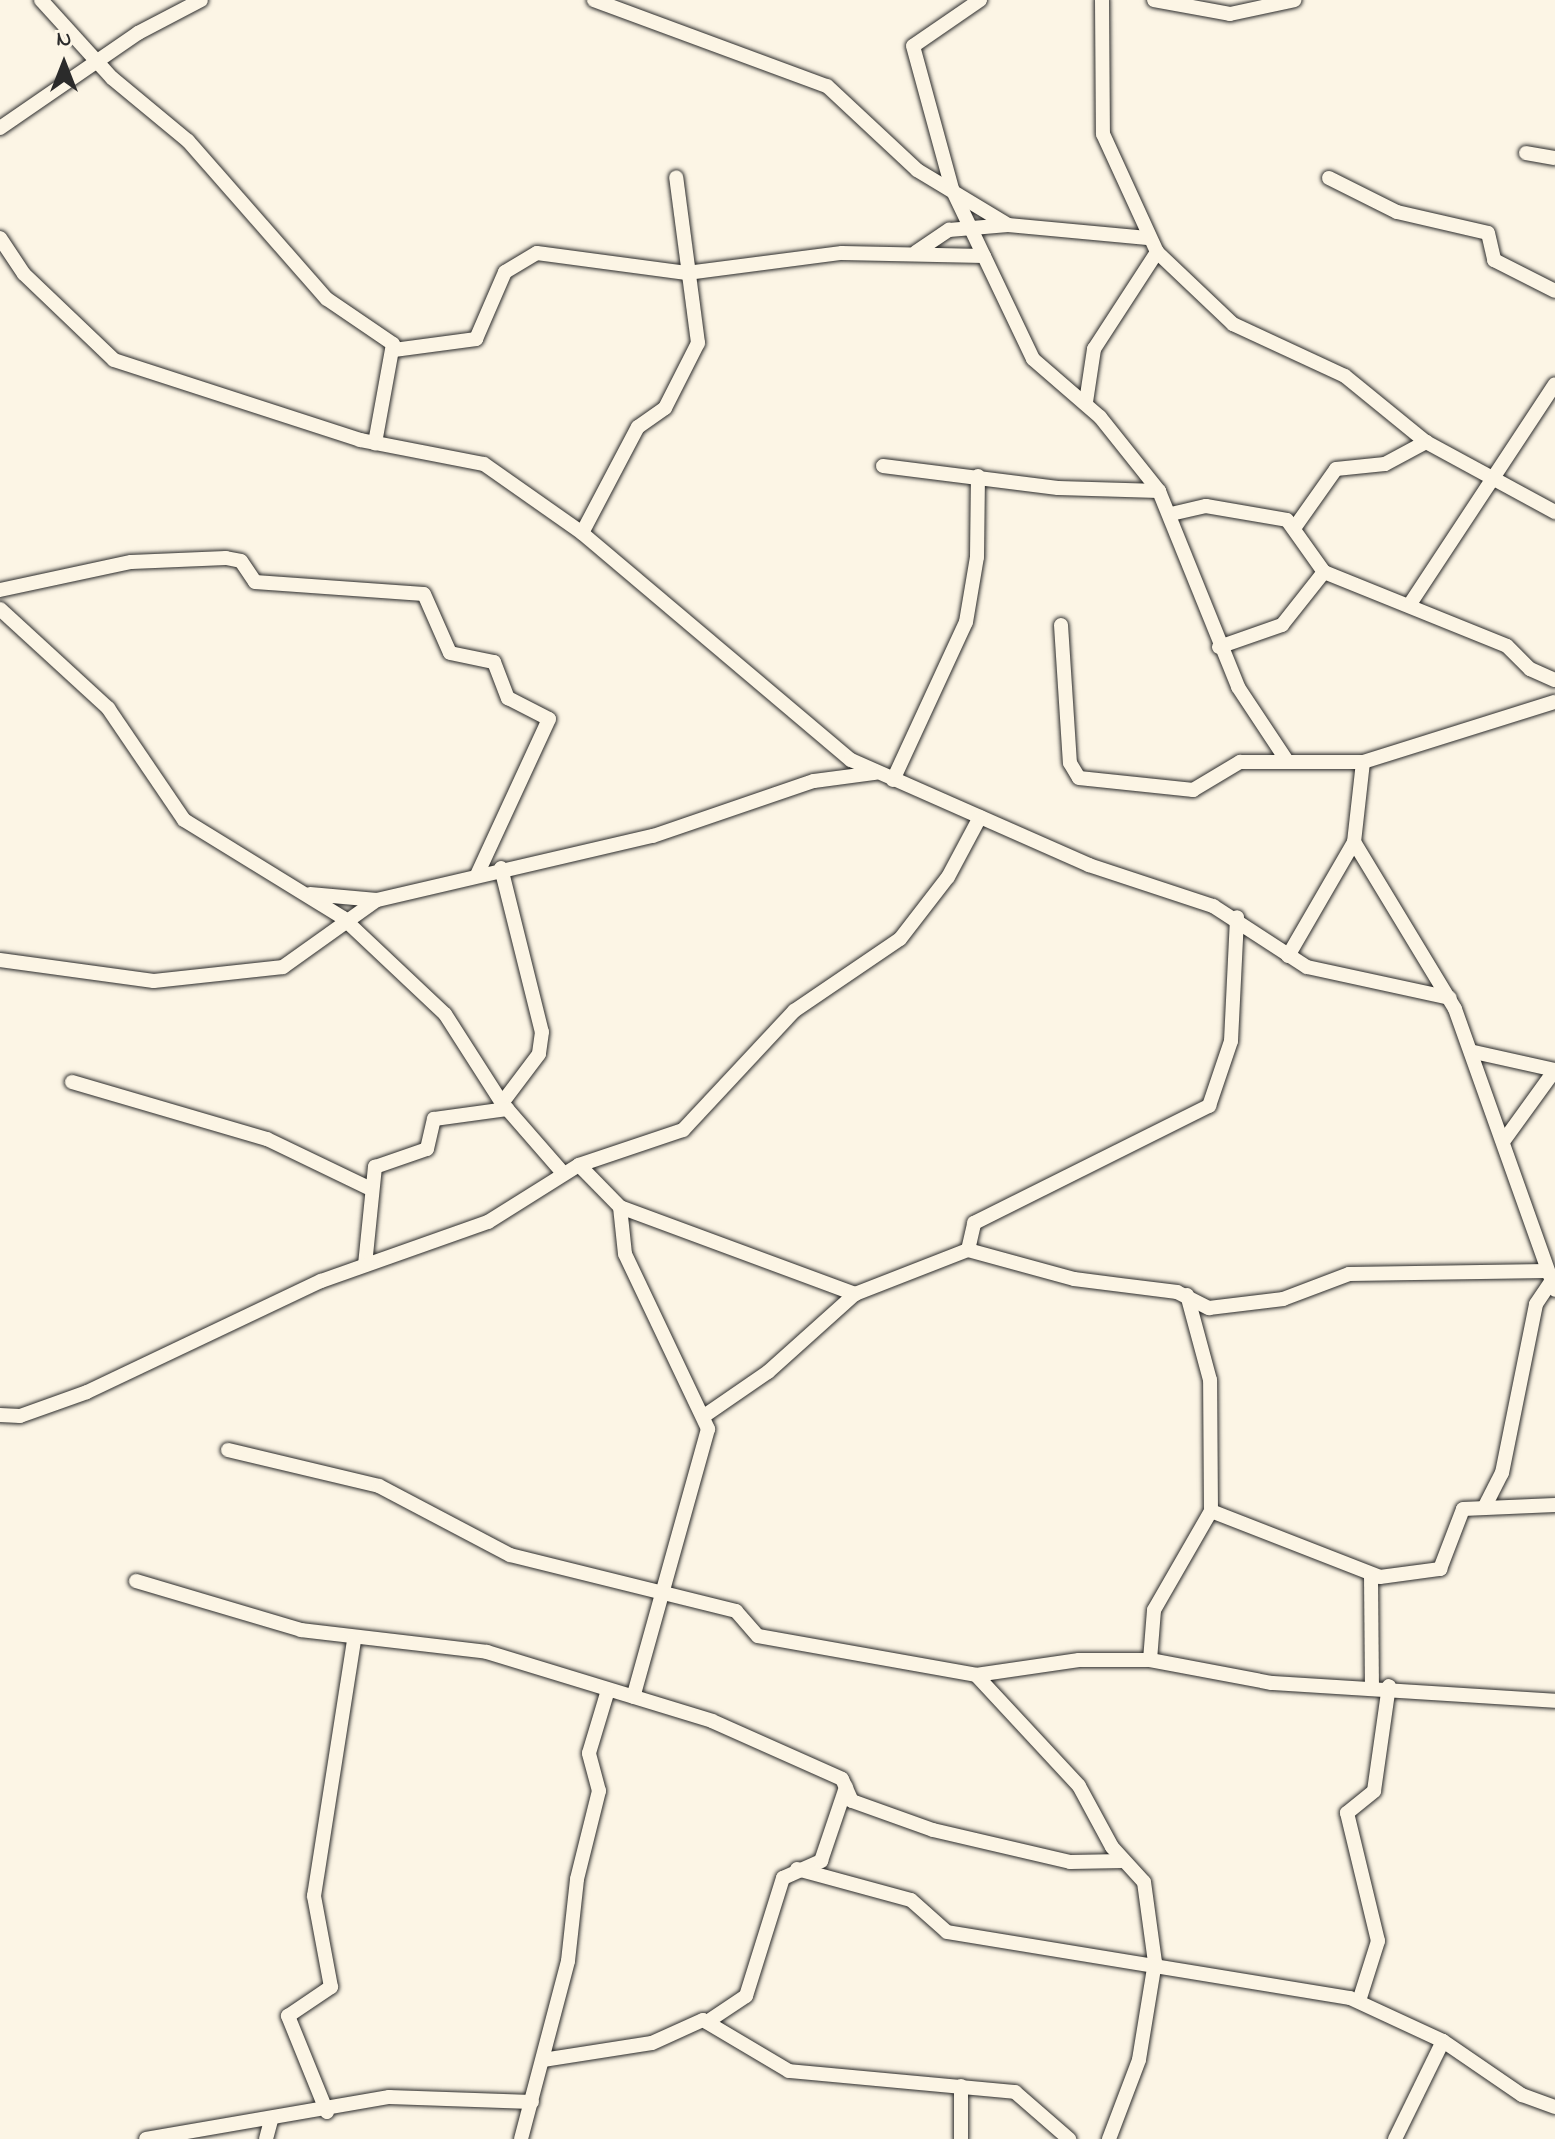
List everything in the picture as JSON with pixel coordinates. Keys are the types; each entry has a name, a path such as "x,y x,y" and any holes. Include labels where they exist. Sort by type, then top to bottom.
{"street":[{"path":"41,0 95,61 188,141 327,299 394,350 476,339 505,272 529,255 687,273 822,254 984,256"},
{"path":"0,128 95,61 201,0"},
{"path":"594,0 827,86 896,154 1008,225"},
{"path":"980,0 913,46 952,189 1033,359 1086,402 1159,491 1171,514 1219,647 1287,761"},
{"path":"1102,0 1103,134 1147,238 1157,252 1233,324 1345,376 1426,442 1555,512"},
{"path":"1154,0 1230,14 1295,0"},
{"path":"1526,153 1555,158"},
{"path":"582,533 638,427 665,408 698,343 676,177"},
{"path":"1329,178 1397,212 1488,233 1494,260 1555,291"},
{"path":"916,253 949,230 971,226 1008,225 1147,238"},
{"path":"0,238 24,274 114,360 375,443 467,456 582,533 742,675 876,773 1237,917 1288,956 1328,973 1450,998"},
{"path":"1086,402 1094,349 1157,252"},
{"path":"375,443 394,350"},
{"path":"1410,604 1452,550 1488,476 1555,384"},
{"path":"1295,527 1336,469 1385,464 1426,442"},
{"path":"883,466 1159,491"},
{"path":"893,780 964,632 977,557 978,476"},
{"path":"1171,514 1206,506 1278,517 1295,527 1324,572 1410,604 1507,646 1530,669 1555,680"},
{"path":"0,590 131,562 226,558 241,561 255,582 424,594 450,653 494,662 508,698 549,719 478,873"},
{"path":"1219,647 1282,625 1324,572"},
{"path":"0,609 108,708 184,820 343,918 445,1014 504,1106 563,1173"},
{"path":"1061,625 1070,763 1079,778 1182,791 1240,762 1363,762 1555,702"},
{"path":"1288,956 1354,842 1363,762"},
{"path":"0,960 154,981 258,973 309,954 343,918 377,900 478,873 699,823 814,781 876,773"},
{"path":"0,1415 20,1416 87,1392 365,1265 488,1222 579,1165 683,1130 794,1011 900,939 948,877 980,817"},
{"path":"1354,842 1450,998 1474,1052 1551,1281"},
{"path":"365,1265 371,1189 381,1163 427,1149 434,1119 504,1106 539,1054 542,1032 501,868"},
{"path":"305,894 377,900"},
{"path":"968,1250 974,1223 1209,1106 1223,1082 1231,1041 1237,917"},
{"path":"1474,1052 1555,1070 1505,1139"},
{"path":"72,1082 267,1139 371,1189"},
{"path":"579,1165 620,1207 855,1294"},
{"path":"620,1207 625,1254 704,1416 708,1438 661,1588 633,1697"},
{"path":"704,1416 768,1372 855,1294 968,1250 1074,1279 1187,1295 1209,1308 1283,1299 1349,1274 1551,1281"},
{"path":"1484,1508 1502,1473 1536,1304 1551,1281"},
{"path":"1150,1660 1154,1610 1211,1511 1210,1380 1187,1295"},
{"path":"228,1450 379,1486 510,1555 661,1588 736,1611 758,1636 976,1675 998,1670 1150,1660 1272,1683 1389,1686 1555,1701"},
{"path":"1211,1511 1298,1540 1371,1576 1440,1569 1459,1512 1555,1505"},
{"path":"1371,1576 1372,1686"},
{"path":"136,1581 267,1623 354,1640 487,1652 712,1721 847,1785 852,1801 960,1838 1070,1862 1124,1861"},
{"path":"327,2112 288,2016 331,1987 314,1896 354,1640"},
{"path":"997,1694 998,1670"},
{"path":"976,1675 997,1694 1079,1786 1124,1861 1144,1882 1155,1962 1139,2060 1109,2139"},
{"path":"1359,2001 1378,1941 1347,1813 1374,1791 1389,1686"},
{"path":"521,2139 543,2060 594,1823 598,1778 589,1753 608,1690"},
{"path":"543,2060 652,2043 707,2022 746,1996 783,1878 797,1869 821,1861 847,1785"},
{"path":"797,1869 911,1900 947,1932 1155,1962 1359,2001 1443,2041 1522,2095 1555,2107"},
{"path":"707,2022 789,2071 1015,2092 1069,2139"},
{"path":"1395,2139 1443,2041"},
{"path":"961,2086 961,2139"},
{"path":"146,2139 327,2112 389,2097 532,2102"},
{"path":"266,2139 271,2120"}]}
